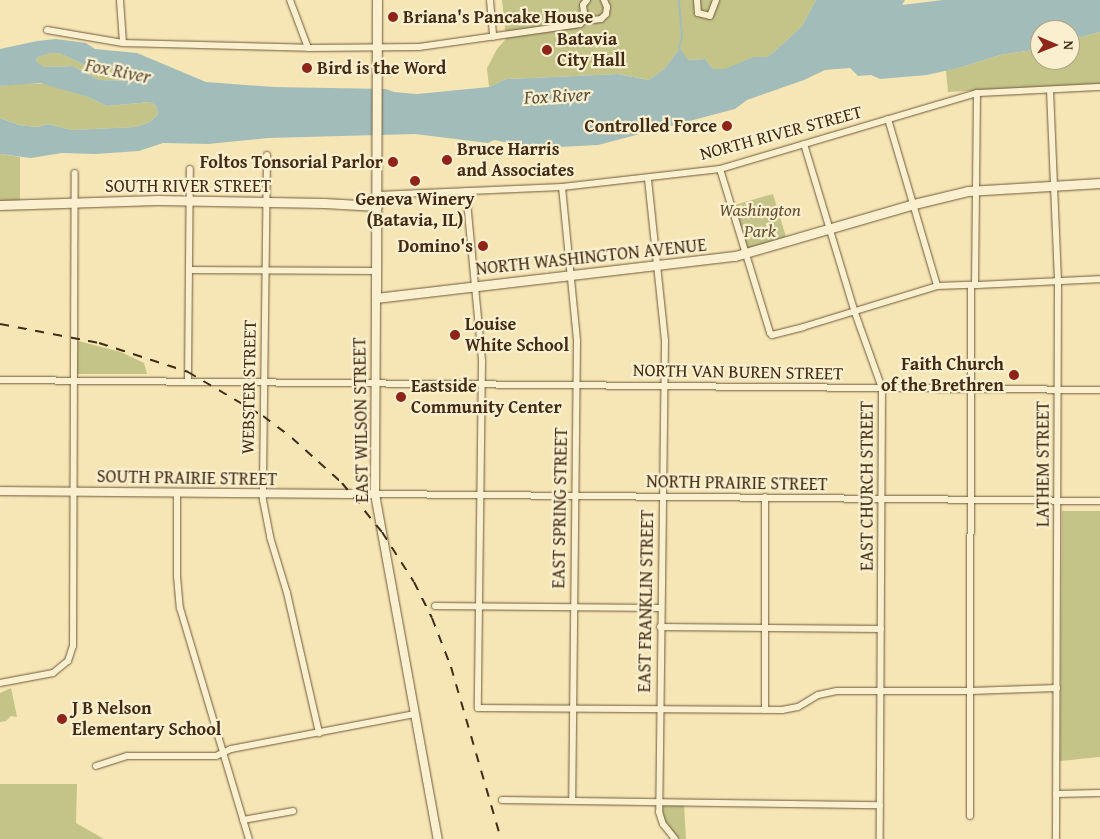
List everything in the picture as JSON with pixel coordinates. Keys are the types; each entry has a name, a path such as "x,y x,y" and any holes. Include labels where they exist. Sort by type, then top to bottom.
{"main road":[{"name":"EAST WILSON STREET","path":"376,0 376,298"},
{"name":"NORTH WASHINGTON AVENUE","path":"376,298 658,266 745,254 914,204 976,190 1100,183"},
{"name":"SOUTH RIVER STREET","path":"0,206 190,201 376,206"}],"street":[{"path":"120,0 123,43"},
{"path":"290,0 308,48"},
{"path":"490,0 493,37"},
{"path":"587,0 583,9 586,17 593,20 604,17 607,10 604,0"},
{"path":"697,0 698,13 710,16 716,0"},
{"path":"47,30 123,43 308,48 419,47 580,24 586,17"},
{"name":"NORTH RIVER STREET","path":"377,195 562,187 720,169 977,93 1100,87"},
{"name":"LATHEM STREET","path":"1050,90 1058,281 1056,839"},
{"path":"970,816 970,389 977,93"},
{"path":"888,119 937,286"},
{"name":"EAST CHURCH STREET","path":"804,144 854,310 882,388 880,839"},
{"name":"WEBSTER STREET","path":"267,156 263,494 270,538 287,593 319,733"},
{"path":"720,169 770,333 776,334 803,328 854,310 937,286 1100,279"},
{"path":"188,380 190,170"},
{"path":"0,683 47,674 63,667 71,654 73,646 75,173"},
{"name":"EAST FRANKLIN STREET","path":"648,178 665,340 660,608 659,802 661,820 675,839"},
{"name":"EAST SPRING STREET","path":"562,187 578,341 574,496 572,801"},
{"path":"466,191 482,346 478,708 765,710 793,709 818,695 831,691 969,691 1057,688"},
{"path":"189,270 376,272"},
{"name":"EAST WILSON STREET","path":"376,298 374,494 438,839"},
{"name":"NORTH VAN BUREN STREET","path":"0,380 188,380 1100,390"},
{"name":"SOUTH PRAIRIE STREET","path":"0,491 176,494 374,494"},
{"path":"176,494 177,576 180,608 249,839"},
{"name":"NORTH PRAIRIE STREET","path":"374,494 1100,501"},
{"path":"765,497 765,710"},
{"path":"435,606 660,608"},
{"path":"660,627 882,629"},
{"path":"96,766 127,756 216,756 222,752 415,714"},
{"path":"1056,794 1100,793"},
{"path":"502,800 880,805"},
{"path":"243,820 293,811"}],"green space":[{"path":"502,0 816,0 802,26 773,53 765,57 753,57 725,70 713,69 705,59 687,60 680,48 665,68 649,80 618,74 506,79 489,87 487,68 497,49 506,39"},
{"path":"1100,32 1100,84 948,92 946,70 1000,55 1030,50 1030,70 1080,70 1080,37"},
{"path":"59,53 87,66 127,70 141,74 145,79 141,81 99,80 73,66 44,67 36,62 38,57"},
{"path":"24,83 47,84 88,97 107,106 150,102 156,106 158,114 150,122 135,127 72,130 48,124 37,127 19,125 0,118 0,86"},
{"path":"0,154 20,157 20,202 0,202"},
{"name":"Washington Park","path":"773,194 786,237 746,249 734,205"},
{"path":"78,341 121,352 144,363 147,374 77,374"},
{"path":"1062,511 1100,511 1100,757 1060,761"},
{"path":"11,688 17,717 11,716 6,721 0,722 0,693"},
{"path":"0,784 77,784 76,823 104,839 0,839"},
{"path":"665,805 684,805 686,839 679,839 665,823 662,808"}],"water":[{"name":"Fox River","path":"816,0 905,0 902,5 943,0 1100,0 1100,32 1080,37 1080,20 1030,20 1030,50 1000,55 962,67 927,75 880,79 871,75 858,76 850,68 825,70 804,80 747,100 735,109 598,145 523,146 494,140 488,143 415,134 268,138 208,144 163,143 139,151 96,154 62,153 31,158 0,154 0,118 19,125 37,127 48,124 72,130 135,127 150,122 158,114 156,106 150,102 107,106 88,97 40,83 0,86 0,49 37,41 56,39 86,43 95,49 137,53 206,82 274,87 386,89 394,92 417,94 489,87 506,79 618,74 649,80 665,68 680,48 688,60 705,59 713,69 725,69 753,57 765,57 773,53 802,26","holes":["59,53 87,66 127,70 141,74 145,79 141,81 99,80 73,66 44,67 36,61 38,57"]}],"waterway":[{"path":"679,0 682,37 679,48"}],"railway":[{"path":"0,324 99,343 188,372 263,416 292,438 342,483 382,532 414,582 432,618 451,667 501,839"}],"place":[{"name":"Briana's Pancake House","path":"393,17"},
{"name":"Batavia City Hall","path":"547,50"},
{"name":"Bird is the Word","path":"307,68"},
{"name":"Controlled Force","path":"727,126"},
{"name":"Bruce Harris and Associates","path":"447,160"},
{"name":"Foltos Tonsorial Parlor","path":"393,162"},
{"name":"Geneva Winery (Batavia, IL)","path":"415,181"},
{"name":"Domino's","path":"483,246"},
{"name":"Louise White School","path":"455,335"},
{"name":"Faith Church of the Brethren","path":"1014,375"},
{"name":"Eastside Community Center","path":"401,397"},
{"name":"J B Nelson Elementary School","path":"62,719"}]}
